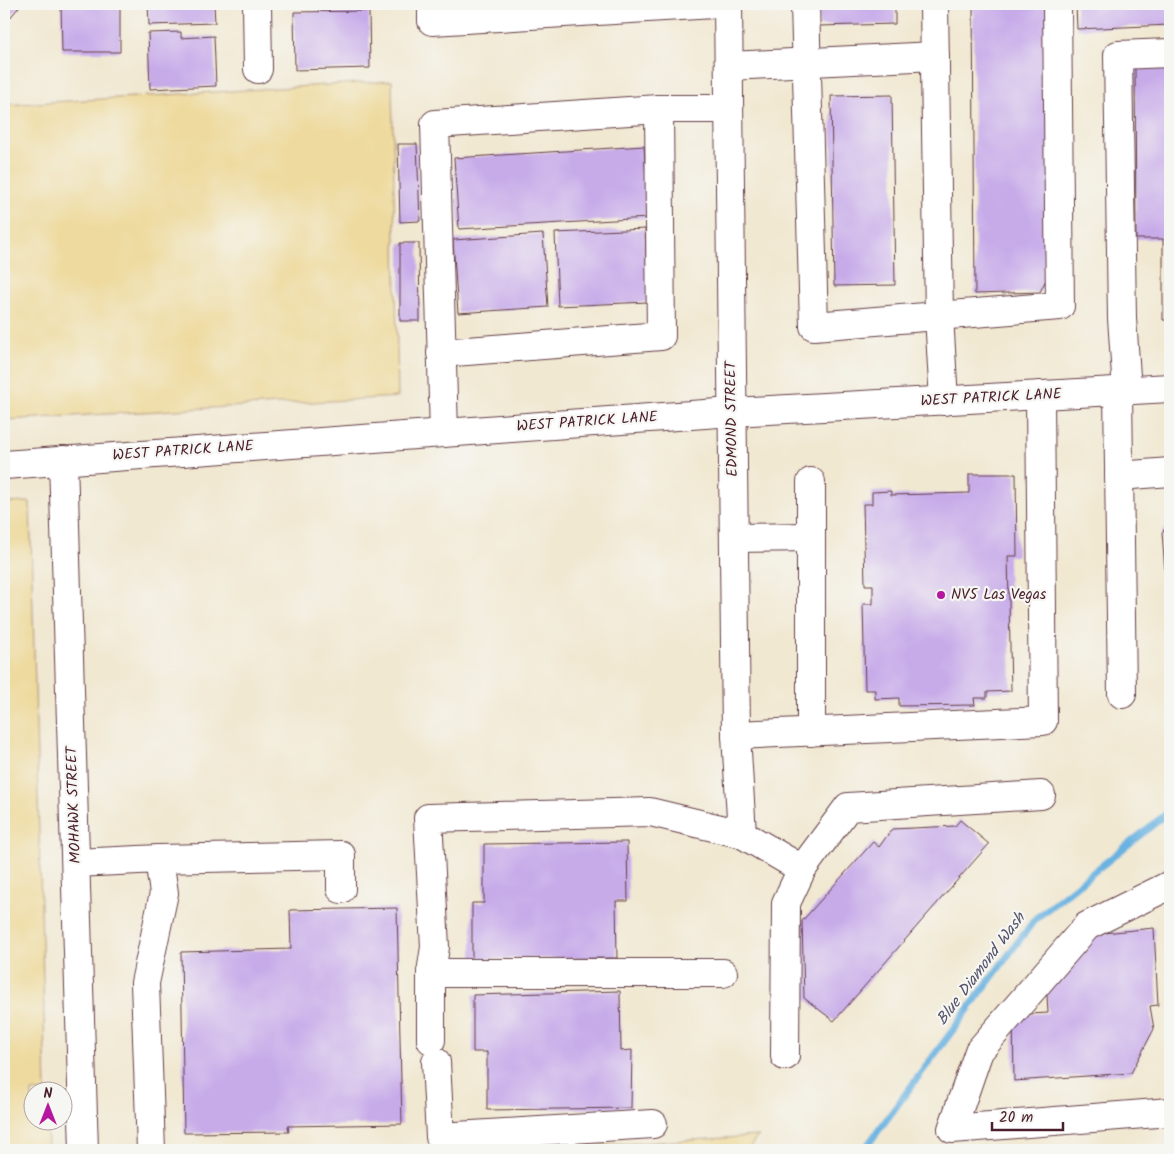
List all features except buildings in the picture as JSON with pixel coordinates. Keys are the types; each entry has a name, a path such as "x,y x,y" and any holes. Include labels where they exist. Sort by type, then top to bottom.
{"street":[{"path":"257,4 258,69"},
{"path":"432,4 432,21 664,5 714,4"},
{"name":"EDMOND STREET","path":"728,4 736,735 742,834"},
{"path":"805,4 814,326 1060,306 1057,4"},
{"path":"934,4 939,316 944,401"},
{"path":"1122,694 1119,476 1122,318 1118,55 1170,53"},
{"path":"728,66 806,64 935,56"},
{"path":"444,433 435,124 659,109 729,109"},
{"path":"442,353 661,336 659,109"},
{"name":"WEST PATRICK LANE","path":"4,465 732,412 1170,388"},
{"path":"736,735 1043,721 1040,395"},
{"name":"MOHAWK STREET","path":"63,460 84,1150"},
{"path":"1119,476 1170,472"},
{"path":"811,482 811,732"},
{"path":"734,538 811,537"},
{"path":"785,1056 786,903 802,869 848,807 1041,795"},
{"path":"653,1124 440,1137 433,1051 431,974 435,947 428,818 650,812 742,834 802,869"},
{"path":"76,863 341,854 341,889"},
{"path":"151,1150 145,983 164,893 159,859"},
{"path":"1170,885 1087,926 979,1051 952,1128 1170,1112"},
{"path":"431,974 723,974"}],"sand":[{"path":"392,81 398,397 4,420 4,105"},
{"path":"30,502 46,1082 22,1082 22,1132 47,1132 48,1150 4,1150 4,503"},
{"path":"758,1136 748,1150 526,1150"}],"waterway":[{"name":"Blue Diamond Wash","path":"864,1150 1035,919 1170,811"}],"place":[{"name":"NV5 Las Vegas","path":"941,595"}]}
